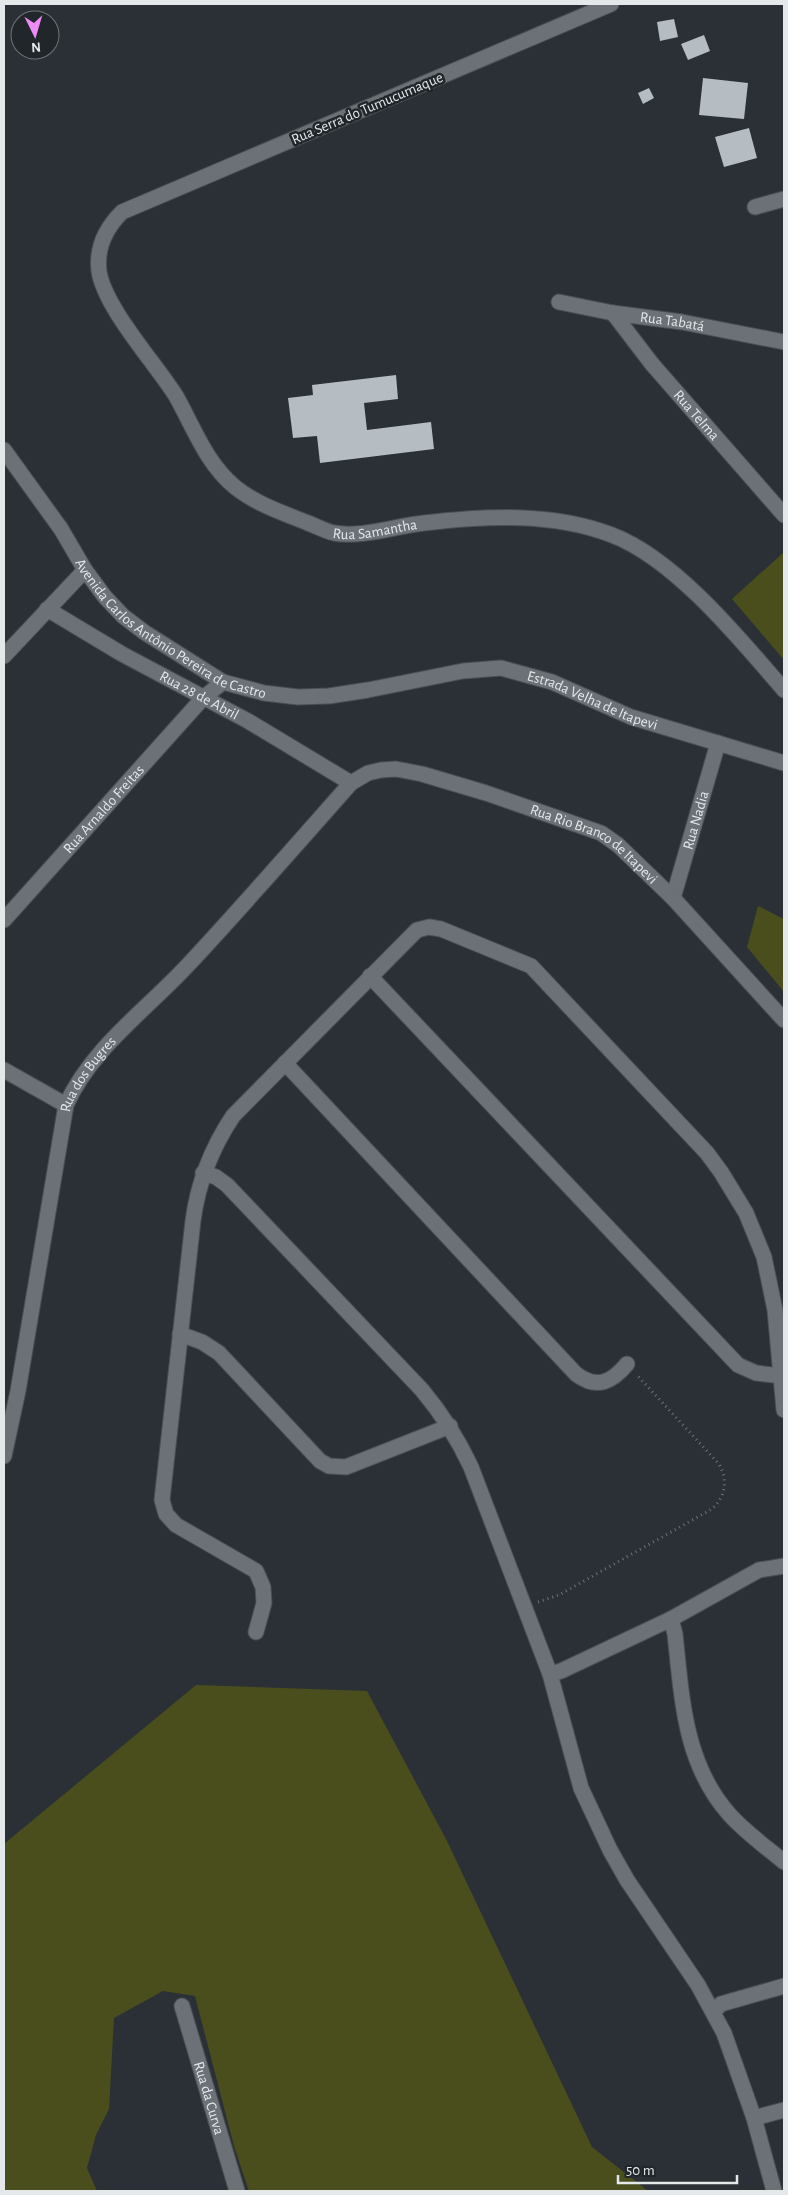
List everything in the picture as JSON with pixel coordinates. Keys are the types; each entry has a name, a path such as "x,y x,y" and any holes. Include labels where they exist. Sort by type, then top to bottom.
{"street":[{"name":"Rua Serra do Tumucumaque","path":"122,212 612,4"},
{"path":"755,207 784,199"},
{"name":"Rua Samantha","path":"122,212 112,222 104,236 99,252 99,270 102,284 114,305 176,396 201,445 220,473 237,489 259,502 333,533 353,534 424,523 504,517 562,521 613,535 634,545 695,592 746,645 784,690"},
{"name":"Rua Tabatá","path":"559,302 613,313 682,322 784,342"},
{"name":"Rua Telma","path":"613,313 652,364 784,514"},
{"name":"Avenida Carlos Antônio Pereira de Castro","path":"4,450 61,529 85,570 105,597 123,616 175,654 223,682 264,693 298,697 339,695 397,683"},
{"path":"4,656 85,570"},
{"name":"Rua 28 de Abril","path":"47,609 122,654 248,721 351,783"},
{"name":"Estrada Velha de Itapevi","path":"397,683 464,671 501,668 552,682 631,717 784,763"},
{"name":"Rua Arnaldo Freitas","path":"4,920 203,698 223,682"},
{"name":"Rua Nadia","path":"673,898 718,743"},
{"name":"Rua Rio Branco de Itapevi","path":"351,783 368,773 396,769 422,774 486,793 581,825 601,834 618,845 673,898 784,1020"},
{"name":"Rua dos Bugres","path":"4,1456 18,1391 66,1105 73,1088 105,1049 186,968 351,783"},
{"path":"256,1632 264,1603 263,1587 256,1571 176,1525 166,1514 163,1507 163,1492 195,1205 203,1173 221,1134 233,1116 417,930 429,927 441,929 531,966 707,1153 734,1192 756,1234 768,1274 776,1310 784,1410"},
{"path":"370,976 738,1365 756,1373 782,1376"},
{"path":"285,1063 576,1374 593,1382 608,1381 615,1378 627,1364"},
{"path":"4,1070 66,1105"},
{"path":"203,1173 227,1185 422,1390 450,1426 471,1467 526,1607 550,1674 581,1788 594,1819 627,1880 682,1958 714,2012 732,2054 754,2118 774,2191"},
{"path":"180,1334 202,1342 218,1353 320,1461 329,1466 346,1467 450,1426"},
{"path":"550,1674 561,1671 671,1619 759,1570 784,1566"},
{"path":"671,1619 675,1634 687,1730 699,1767 708,1785 729,1815 784,1862"},
{"path":"714,2012 721,2004 784,1986"},
{"name":"Rua da Curva","path":"182,2006 237,2191"},
{"path":"754,2118 784,2110"}],"path":[{"path":"526,1607 568,1590 712,1509 721,1499 725,1478 719,1464 627,1364"}],"green space":[{"path":"784,552 784,660 732,599"},
{"path":"758,906 784,919 784,992 747,947"},
{"path":"196,1685 367,1691 446,1839 592,2147 648,2191 249,2191 234,2146 195,1996 163,1991 114,2018 109,2109 96,2135 87,2168 97,2191 4,2191 4,1844"}],"building":[{"path":"674,19 678,37 660,41 657,22"},
{"path":"704,35 710,51 688,60 681,44"},
{"path":"703,78 748,83 744,119 699,115"},
{"path":"649,88 654,98 643,104 638,93"},
{"path":"749,128 757,158 724,167 715,137"},
{"path":"396,375 398,399 364,403 367,430 431,422 434,449 320,463 317,436 293,438 288,398 313,395 312,385"}]}
